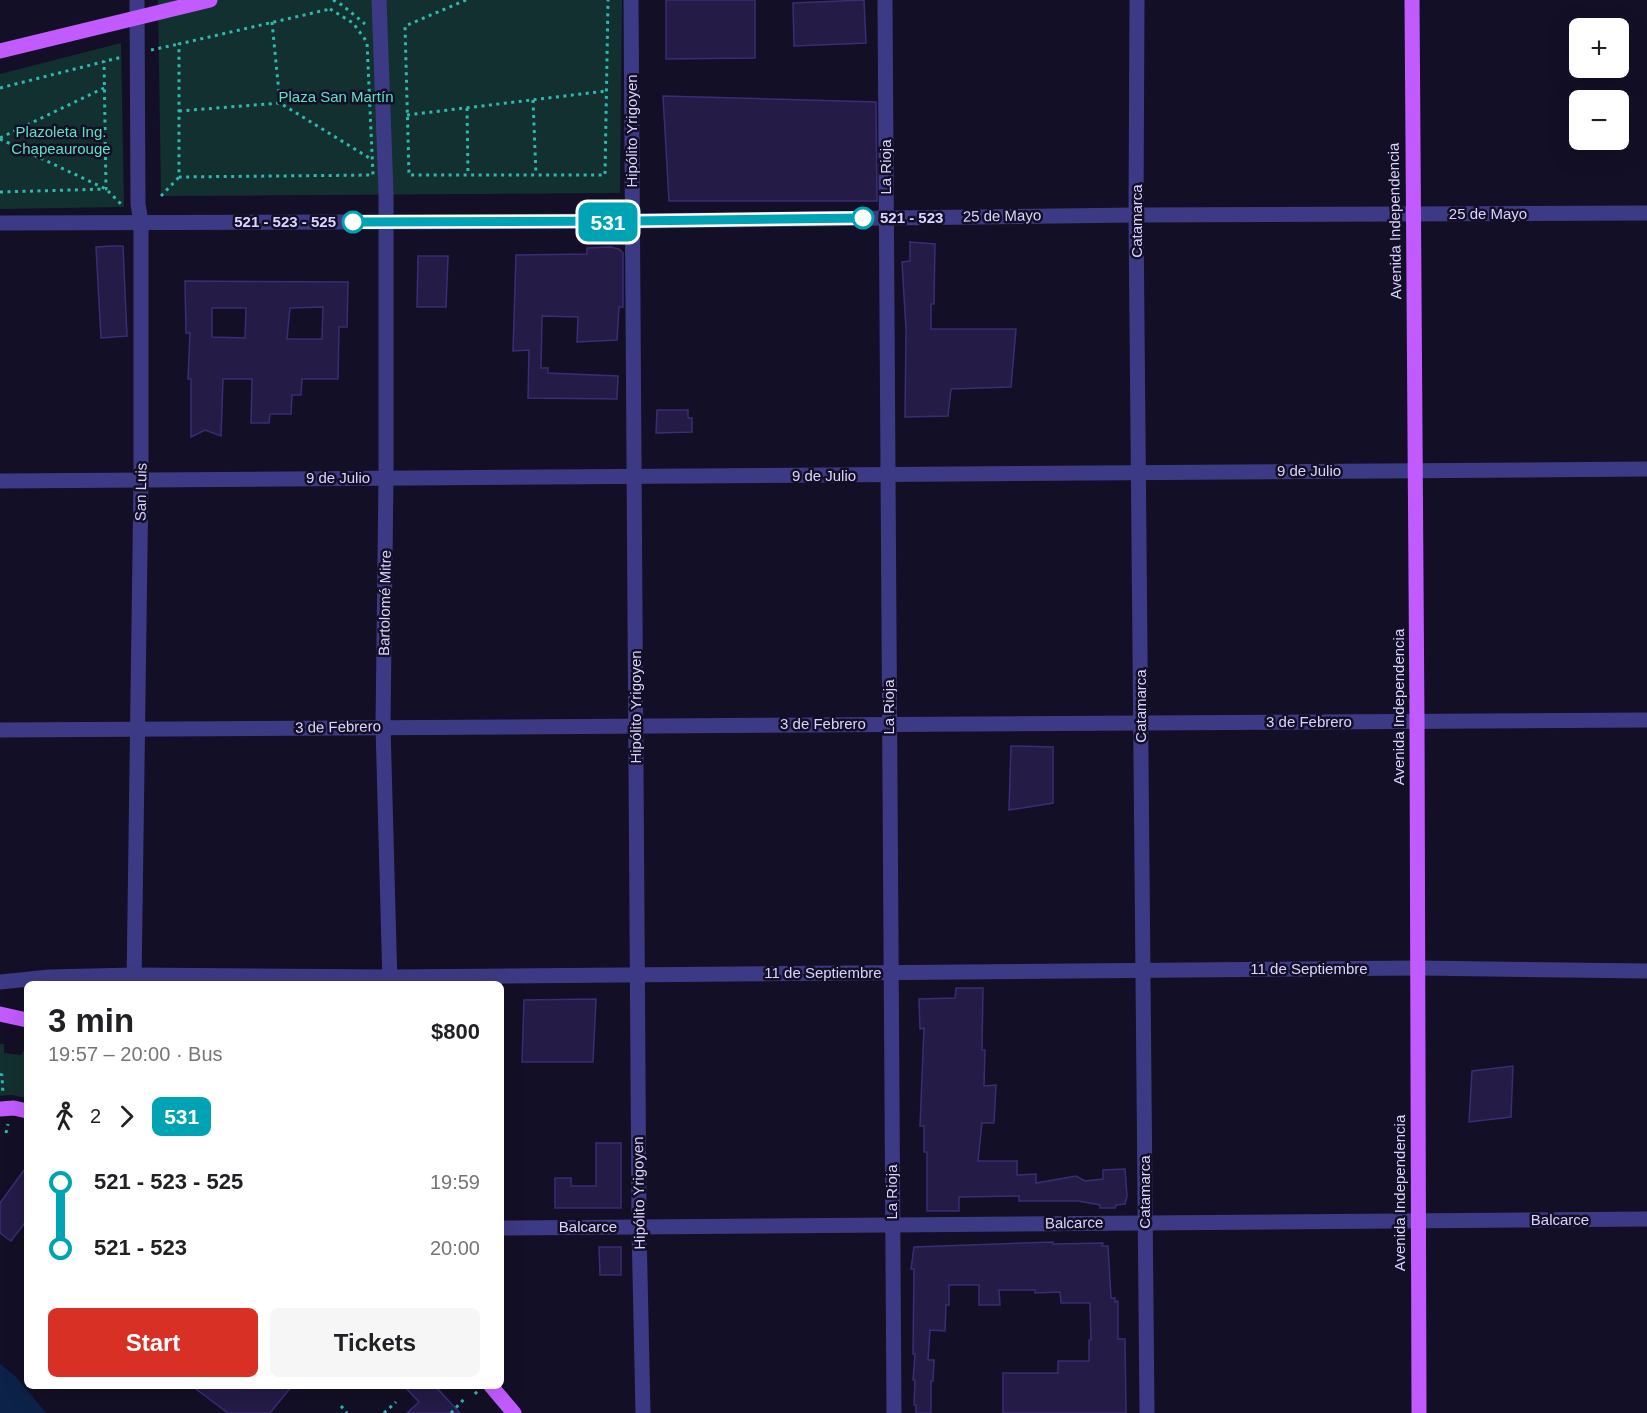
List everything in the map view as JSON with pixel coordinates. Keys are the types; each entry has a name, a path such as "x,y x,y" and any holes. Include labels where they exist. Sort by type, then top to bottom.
{"main road":[{"path":"0,51 210,0"},
{"name":"Avenida Independencia","path":"1412,0 1419,1413"},
{"path":"0,1014 24,1019"},
{"path":"2,1102 24,1110"},
{"path":"494,1389 514,1413"}],"street":[{"name":"San Luis","path":"134,979 141,479 141,222 138,204 137,0"},
{"name":"Bartolomé Mitre","path":"379,0 386,222 383,726 390,981"},
{"name":"Hipólito Yrigoyen","path":"632,0 637,974 643,1413"},
{"name":"La Rioja","path":"885,0 894,1413"},
{"name":"Catamarca","path":"1137,0 1136,215 1147,1413"},
{"name":"25 de Mayo","path":"0,223 633,221 1136,215 1647,213"},
{"name":"9 de Julio","path":"0,481 1647,469"},
{"name":"3 de Febrero","path":"0,729 1647,720"},
{"name":"11 de Septiembre","path":"0,982 49,977 390,981 637,974 1143,969 1418,968 1647,971"},
{"name":"Balcarce","path":"504,1228 1647,1219"}],"path":[{"path":"466,0 405,26 409,175 604,175 608,0"},
{"path":"161,196 179,177 179,44 330,9 353,23 367,42 373,176 179,177"},
{"path":"272,22 280,103"},
{"path":"0,88 104,61 106,189"},
{"path":"0,138 104,88"},
{"path":"407,115 606,92"},
{"path":"533,100 536,175"},
{"path":"179,111 280,103 372,160"},
{"path":"467,108 468,175"},
{"path":"0,138 106,189 124,207"},
{"path":"0,192 106,189"},
{"path":"0,1074 2,1075 2,1102"},
{"path":"6,1133 8,1124"},
{"path":"451,1413 466,1396"},
{"path":"384,1413 396,1402"},
{"path":"341,1406 347,1413"}],"green space":[{"name":"Plaza San Martín","path":"158,0 622,0 620,193 161,196"},
{"name":"Plazoleta Ing. Chapeaurouge","path":"121,43 124,207 0,209 0,74"},
{"path":"0,1044 4,1044 4,1053 21,1055 24,1051 24,1097 0,1096"}],"water":[{"path":"0,1364 16,1377 46,1413 0,1413"}],"building":[{"path":"666,0 755,0 755,58 666,59"},
{"path":"864,0 866,43 794,46 793,3"},
{"path":"663,96 876,102 877,201 669,201"},
{"path":"910,242 935,244 934,304 931,304 931,329 1016,329 1011,387 951,389 948,416 905,417 906,329 902,262 910,261"},
{"path":"123,246 127,336 101,338 96,247"},
{"path":"587,248 619,249 623,253 623,307 619,307 617,340 577,342 578,317 542,316 541,368 548,368 548,373 618,376 617,399 528,398 529,350 513,351 516,255 587,254"},
{"path":"418,256 448,256 446,307 417,307"},
{"path":"185,281 348,282 347,327 339,327 338,379 302,379 301,395 292,395 291,414 270,414 269,423 251,423 252,379 223,379 221,436 205,430 191,437 191,379 188,379 190,333 186,333","holes":["323,307 322,339 287,339 290,308","212,308 246,308 245,338 212,337"]},
{"path":"657,410 688,410 688,418 692,418 692,432 656,433"},
{"path":"1011,746 1053,747 1053,803 1009,810"},
{"path":"956,988 983,988 984,1086 996,1085 994,1123 982,1123 978,1161 1017,1161 1017,1175 1036,1174 1036,1183 1076,1176 1085,1181 1103,1179 1103,1170 1125,1169 1127,1196 1125,1204 1116,1205 1115,1208 1100,1208 1100,1205 1078,1201 1019,1201 1019,1196 959,1197 959,1211 927,1211 927,1152 924,1152 924,1126 920,1126 924,1028 920,1029 919,999 955,998"},
{"path":"596,999 593,1062 522,1062 524,1000"},
{"path":"1513,1066 1511,1117 1469,1122 1472,1071"},
{"path":"596,1143 621,1143 621,1208 555,1208 555,1178 571,1178 571,1186 596,1186"},
{"path":"24,1170 24,1224 11,1241 0,1233 0,1203"},
{"path":"1053,1242 1053,1244 1103,1243 1102,1246 1108,1246 1111,1298 1115,1298 1115,1302 1118,1301 1118,1339 1125,1339 1126,1413 1003,1413 1003,1373 1058,1373 1058,1361 1089,1361 1090,1303 1061,1303 1060,1292 1035,1293 1035,1290 999,1290 1000,1305 979,1305 979,1285 949,1285 945,1331 930,1330 928,1360 934,1360 933,1381 931,1381 931,1413 916,1413 915,1380 913,1380 914,1269 911,1269 914,1247"},
{"path":"599,1247 621,1247 621,1275 600,1275"},
{"path":"196,1389 290,1389 270,1413 228,1413"},
{"path":"407,1389 438,1389 460,1413 407,1413 419,1402"}],"bus line":[{"name":"531","path":"353,222 863,218"}],"place":[{"name":"521 - 523","path":"863,218"},
{"name":"521 - 523 - 525","path":"353,222"}]}
